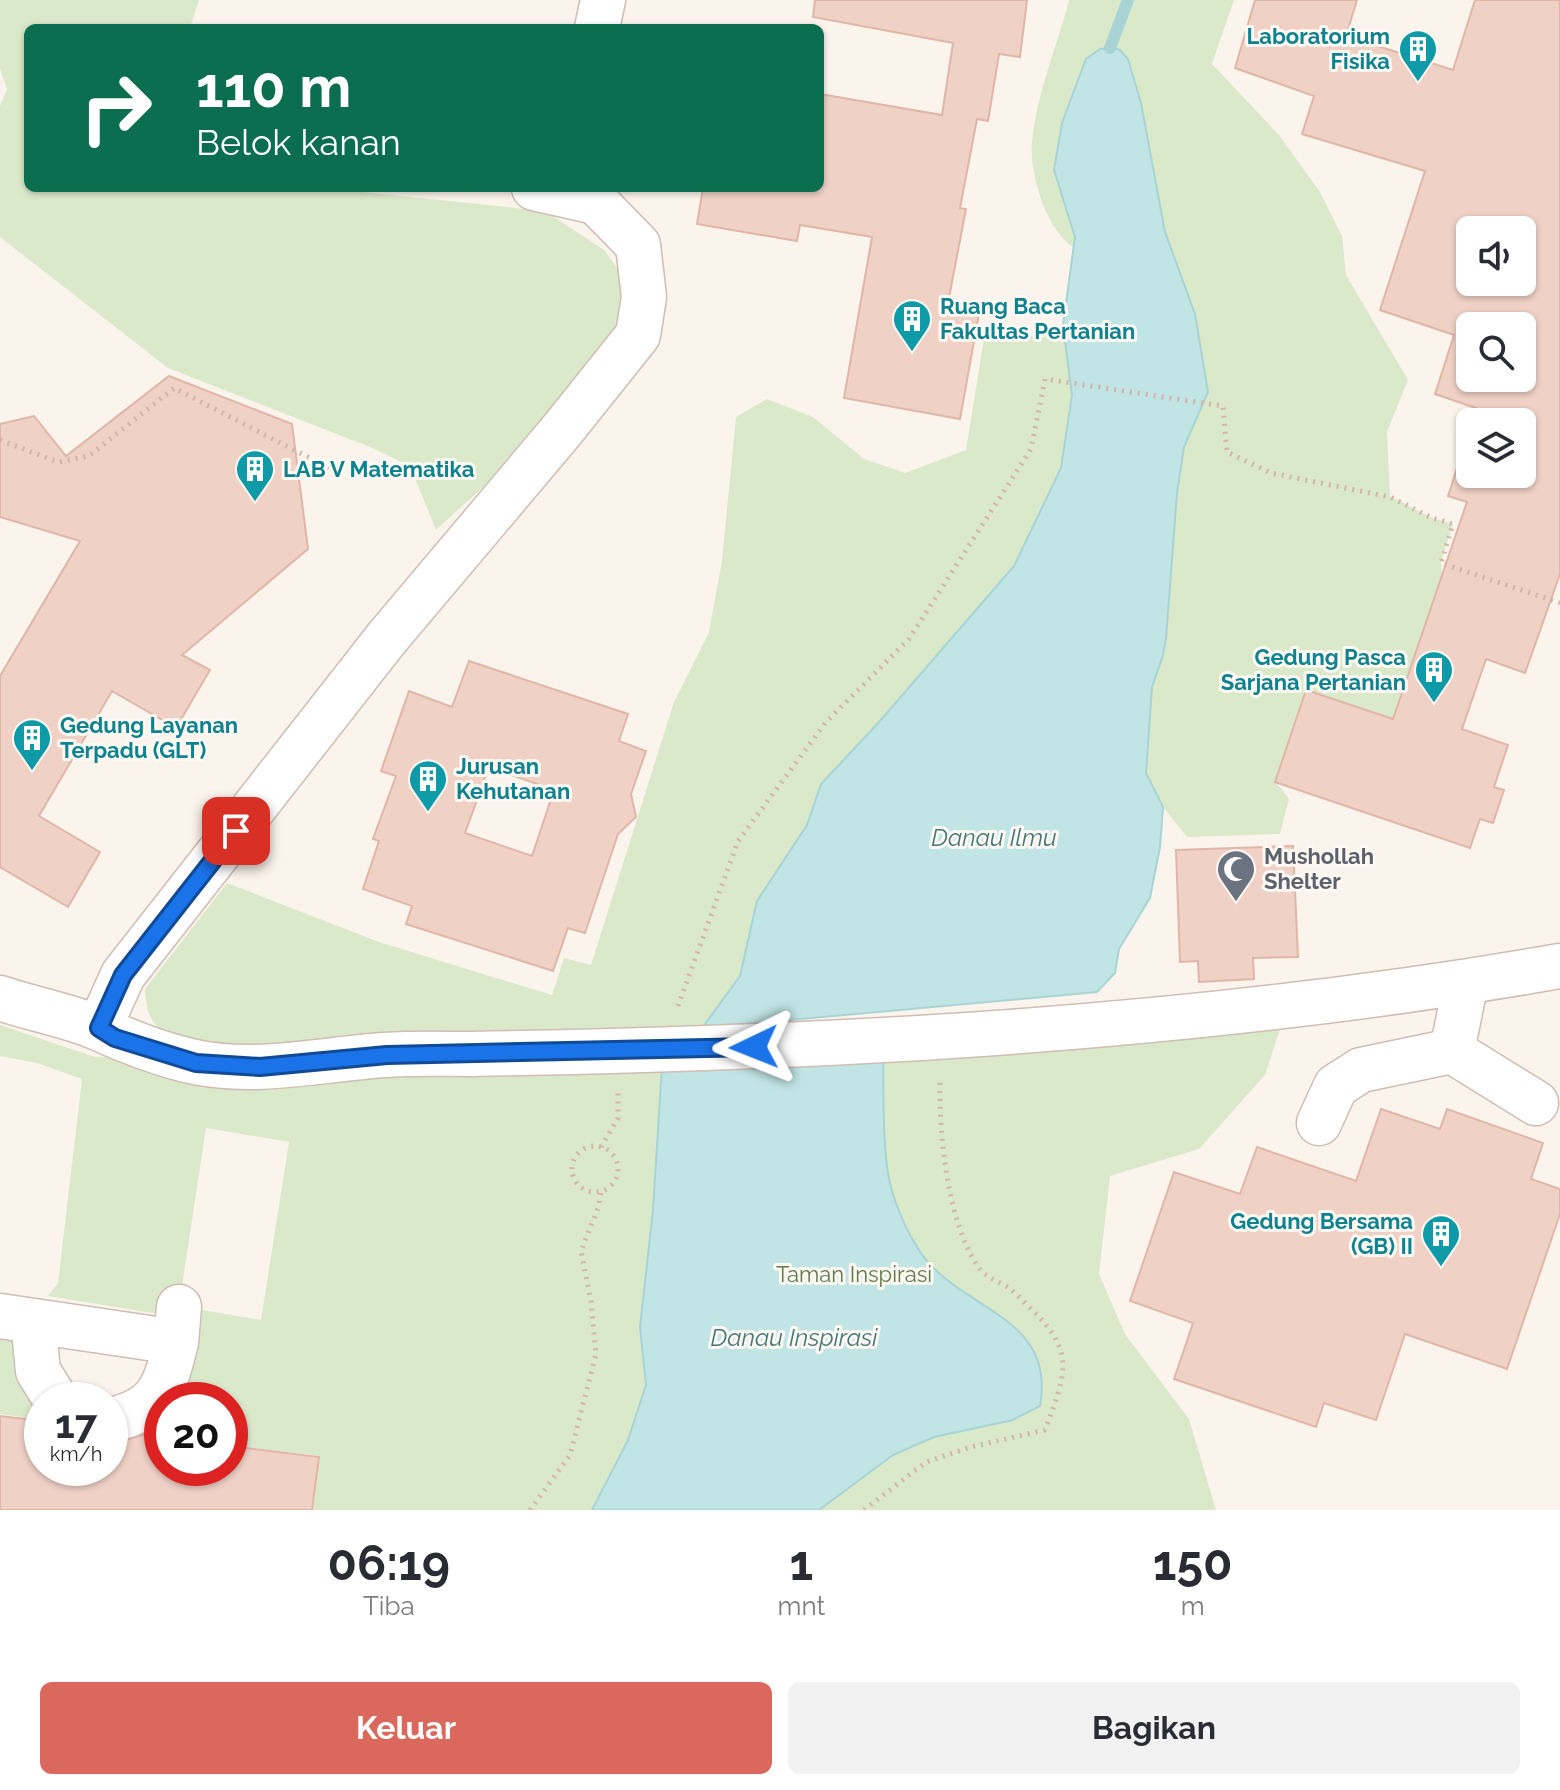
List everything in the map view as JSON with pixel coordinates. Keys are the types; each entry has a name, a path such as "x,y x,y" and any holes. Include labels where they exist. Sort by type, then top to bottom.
{"lane":[{"path":"598,24 603,0"},
{"path":"99,1028 123,975 386,639 638,335 644,297 638,245 594,195 568,192"},
{"path":"0,998 99,1028 115,1038 196,1063 260,1067 387,1055 632,1051 941,1038 1286,1008 1560,966"},
{"path":"1452,1051 1466,982"},
{"path":"1319,1123 1336,1086 1361,1070 1452,1051 1536,1103"},
{"path":"45,1382 16,1318 177,1324 163,1386 149,1404 128,1416"}],"path":[{"path":"676,1010 738,841 826,722 909,639 1031,449 1045,379 1223,406 1227,452 1271,473 1390,497 1432,518 1453,524 1441,563 1560,603"},
{"path":"0,440 58,462 89,456 174,388 329,468"},
{"path":"864,1510 926,1462 971,1447 1045,1430 1060,1389 1062,1350 1050,1326 1010,1289 980,1271 952,1206 940,1109 941,1038"},
{"path":"601,1147 618,1118 632,1051"},
{"path":"601,1147 614,1155 618,1170 613,1184 601,1192 586,1190 573,1173 573,1165 580,1152 601,1147"},
{"path":"530,1510 570,1455 594,1366 596,1354 591,1301 581,1251 601,1192"}],"green space":[{"path":"0,0 199,0 191,24 24,24 24,192 362,192 545,211 604,250 635,293 623,327 541,434 436,530 410,466 370,447 168,368 0,237 0,106 7,89 0,69"},
{"path":"1069,0 1234,0 1212,64 1279,135 1320,192 1342,236 1346,275 1408,380 1387,432 1390,496 1432,518 1453,524 1441,562 1442,576 1393,719 1306,690 1275,781 1289,799 1280,834 1187,837 1163,807 1146,773 1152,687 1166,639 1177,493 1184,447 1208,392 1195,314 1165,232 1141,103 1128,59 1090,54 1062,123 1054,170 1075,237 1073,247 1055,228 1042,200 1033,170 1034,125"},
{"path":"1063,325 1072,395 1061,468 1014,566 880,721 821,784 807,825 757,901 740,976 703,1028 242,1049 184,1039 156,1025 148,1008 145,989 227,883 379,942 552,995 564,958 591,965 674,702 709,632 722,561 736,417 767,399 813,417 864,459 905,473 966,450 985,332 1041,337"},
{"name":"Taman Inspirasi","path":"0,1025 95,1057 1281,1026 1265,1075 1199,1149 1110,1176 1099,1274 1125,1334 1189,1419 1216,1510 313,1510 320,1456 248,1447 248,1382 153,1382 177,1317 48,1296 58,1283 82,1079 37,1063 0,1056","holes":["206,1128 289,1142 261,1320 179,1306"]},
{"path":"0,1316 33,1321 39,1382 24,1382 24,1417 0,1414"},
{"name":"Taman Inspirasi","path":"144,1406 144,1434 134,1433"}],"water":[{"name":"Danau Ilmu","path":"1100,49 1120,50 1128,59 1141,103 1165,232 1195,314 1208,392 1184,447 1177,493 1166,639 1152,687 1146,773 1163,807 1160,847 1150,898 1119,949 1115,973 1097,992 702,1028 740,976 757,901 807,825 821,784 880,721 1014,566 1061,468 1072,395 1063,325 1075,237 1054,170 1062,123 1086,59"},
{"name":"Danau Inspirasi","path":"883,1056 886,1160 892,1192 903,1221 917,1247 934,1268 1019,1331 1033,1350 1041,1375 1040,1406 1013,1420 934,1437 893,1455 819,1510 592,1510 628,1440 646,1385 640,1327 653,1210 662,1066"}],"building":[{"path":"815,0 1027,0 1020,57 999,54 988,121 977,119 960,208 966,209 948,303 980,308 960,419 844,398 872,237 800,225 797,241 697,224 702,192 824,192 824,95 942,115 953,43 813,17"},
{"path":"1255,0 1357,0 1346,36 1453,70 1475,0 1560,0 1560,574 1525,673 1486,659 1462,729 1508,745 1494,787 1504,790 1493,823 1480,819 1470,848 1275,782 1306,690 1393,719 1467,502 1448,496 1456,471 1456,488 1536,488 1536,408 1476,408 1435,394 1454,335 1380,310 1425,171 1302,134 1314,96 1235,68"},
{"path":"169,376 292,424 308,549 182,655 210,670 176,728 112,691 39,816 100,852 68,907 0,867 0,676 80,541 0,517 0,424 34,416 66,456"},
{"name":"Jurusan Kehutanan","path":"469,661 628,714 619,741 646,751 631,794 636,817 618,834 585,933 568,928 553,971 406,924 412,906 363,889 379,841 373,839 396,776 381,771 409,691 452,707","holes":["489,767 554,790 532,856 465,833"]},
{"name":"Mushollah Shelter","path":"1293,846 1298,957 1253,958 1254,979 1199,982 1198,961 1180,962 1176,850"},
{"name":"Gedung Bersama (GB) II","path":"1381,1109 1440,1129 1447,1109 1543,1143 1531,1179 1560,1189 1560,1214 1507,1369 1405,1334 1376,1420 1324,1403 1316,1427 1174,1379 1193,1323 1130,1301 1174,1172 1240,1194 1257,1147 1356,1181"},
{"path":"0,1416 24,1419 24,1486 128,1486 128,1439 143,1435 144,1486 248,1486 248,1448 319,1457 312,1510 0,1510"}],"waterway":[{"path":"1110,48 1128,0"}],"place":[{"name":"Laboratorium Fisika","path":"1418,83"},
{"name":"Ruang Baca Fakultas Pertanian","path":"912,353"},
{"name":"LAB V Matematika","path":"255,503"},
{"name":"Gedung Pasca Sarjana Pertanian","path":"1434,704"},
{"name":"Gedung Layanan Terpadu (GLT)","path":"32,772"},
{"name":"Jurusan Kehutanan","path":"428,813"},
{"name":"Mushollah Shelter","path":"1236,903"},
{"name":"Gedung Bersama (GB) II","path":"1441,1268"}],"route":[{"path":"236,831 123,975 99,1028 115,1038 196,1063 260,1067 387,1055 754,1047"}]}
